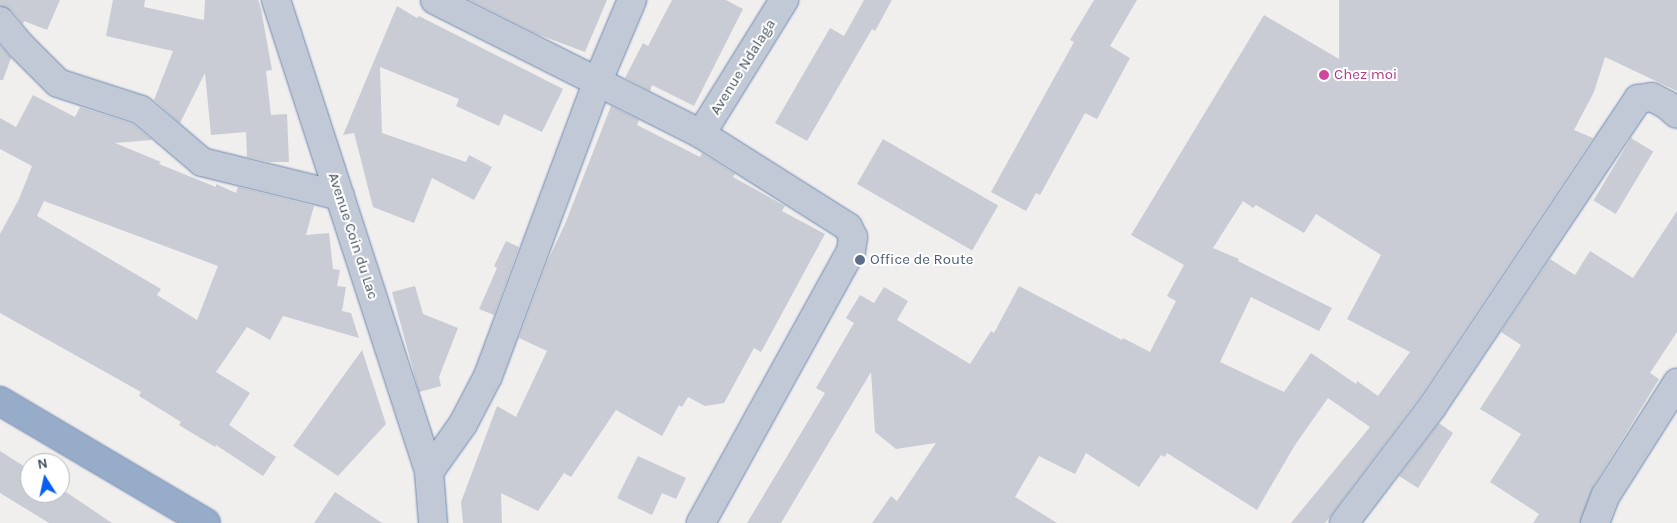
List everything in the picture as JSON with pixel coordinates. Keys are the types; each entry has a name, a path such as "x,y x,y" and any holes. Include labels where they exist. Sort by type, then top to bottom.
{"highway":[{"path":"0,401 206,523"}],"street":[{"name":"Avenue Coin du Lac","path":"276,0 429,472 433,523"},
{"path":"435,0 701,134 848,227 853,237 851,251 701,523"},
{"path":"429,472 463,424 488,376 597,83 632,0"},
{"name":"Avenue Ndalaga","path":"701,134 784,0"},
{"path":"0,21 21,46 58,83 141,110 202,162 340,196"},
{"path":"1344,523 1432,407 1638,98 1652,97 1667,105 1677,114"},
{"path":"1595,523 1606,495 1677,383"}],"building":[{"path":"0,0 60,0 47,30 24,21 23,24 12,11 0,6"},
{"path":"113,0 145,0 144,7 204,20 205,0 258,0 272,70 266,71 271,115 287,114 289,162 269,162 247,157 246,132 211,135 205,73 180,123 154,100 173,51 106,36"},
{"path":"470,0 607,0 585,52 537,34"},
{"path":"672,0 726,0 743,9 694,106 652,85 650,91 625,78 643,43 648,46"},
{"path":"864,0 892,0 875,31 872,29 807,141 775,123 830,28 844,36"},
{"path":"1094,0 1137,0 1110,46 1130,58 1097,119 1085,113 1040,195 1036,193 1026,211 991,192 1074,42 1070,40"},
{"path":"1339,0 1677,0 1677,91 1605,57 1594,92 1574,130 1593,138 1419,398 1325,523 1291,523 1370,427 1328,398 1295,445 1257,510 1167,453 1165,457 1161,455 1139,487 1086,453 1075,474 1039,456 1015,497 1057,523 872,523 891,496 897,501 936,443 896,449 875,432 871,372 781,523 747,523 825,393 816,388 854,323 846,318 860,295 874,303 884,287 908,301 897,320 970,364 991,331 994,333 1019,286 1122,340 1123,338 1150,352 1176,301 1167,296 1184,265 1131,235 1264,15 1339,59","holes":["1243,201 1253,208 1256,205 1304,233 1316,214 1381,255 1347,319 1410,352 1378,396 1357,381 1356,384 1311,353 1284,392 1220,362 1251,297 1319,331 1332,308 1238,261 1239,259 1213,248"]},
{"path":"397,6 417,18 419,16 563,89 542,132 504,114 499,126 456,106 459,99 380,67 382,133 466,162 469,155 492,167 474,200 432,178 414,223 373,207 354,133 343,135"},
{"path":"0,45 11,58 3,80 0,80"},
{"path":"33,95 75,117 80,107 133,124 152,140 115,143 161,162 159,164 236,193 238,187 314,206 306,235 329,233 333,269 340,270 337,286 346,287 342,311 351,313 359,338 283,316 270,340 247,327 216,372 250,393 229,425 276,457 263,476 216,445 215,447 179,425 181,422 139,396 141,392 0,313 0,234 19,199 32,166 0,149 0,118 16,127","holes":["44,201 218,266 197,320 157,295 161,289 37,216"]},
{"path":"611,106 639,120 637,125 700,157 702,153 735,174 733,177 785,206 782,211 825,234 761,352 754,348 724,403 705,406 688,397 682,407 679,405 662,436 616,410 571,477 564,473 538,511 501,493 502,523 463,523 461,502 497,406 516,417 547,351 519,338 548,260 565,224"},
{"path":"1631,138 1653,151 1616,214 1593,201"},
{"path":"883,139 998,206 972,251 857,184"},
{"path":"1677,211 1677,332 1650,373 1659,379 1593,487 1580,523 1533,523 1539,514 1490,482 1521,434 1480,409 1521,345 1501,332 1550,259 1575,275 1590,251 1633,278"},
{"path":"506,241 519,247 494,315 479,309 497,268 494,266"},
{"path":"415,286 423,314 458,328 439,377 441,386 419,392 392,292"},
{"path":"362,350 386,424 338,476 293,446"},
{"path":"1439,423 1453,433 1418,488 1399,476"},
{"path":"0,451 20,464 20,503 70,503 70,495 112,523 49,523 0,493"},
{"path":"638,456 686,478 676,499 662,493 652,515 617,498"},
{"path":"335,492 382,523 314,523"}],"place":[{"name":"Chez moi","path":"1324,75"},
{"name":"Office de Route","path":"860,260"}]}
